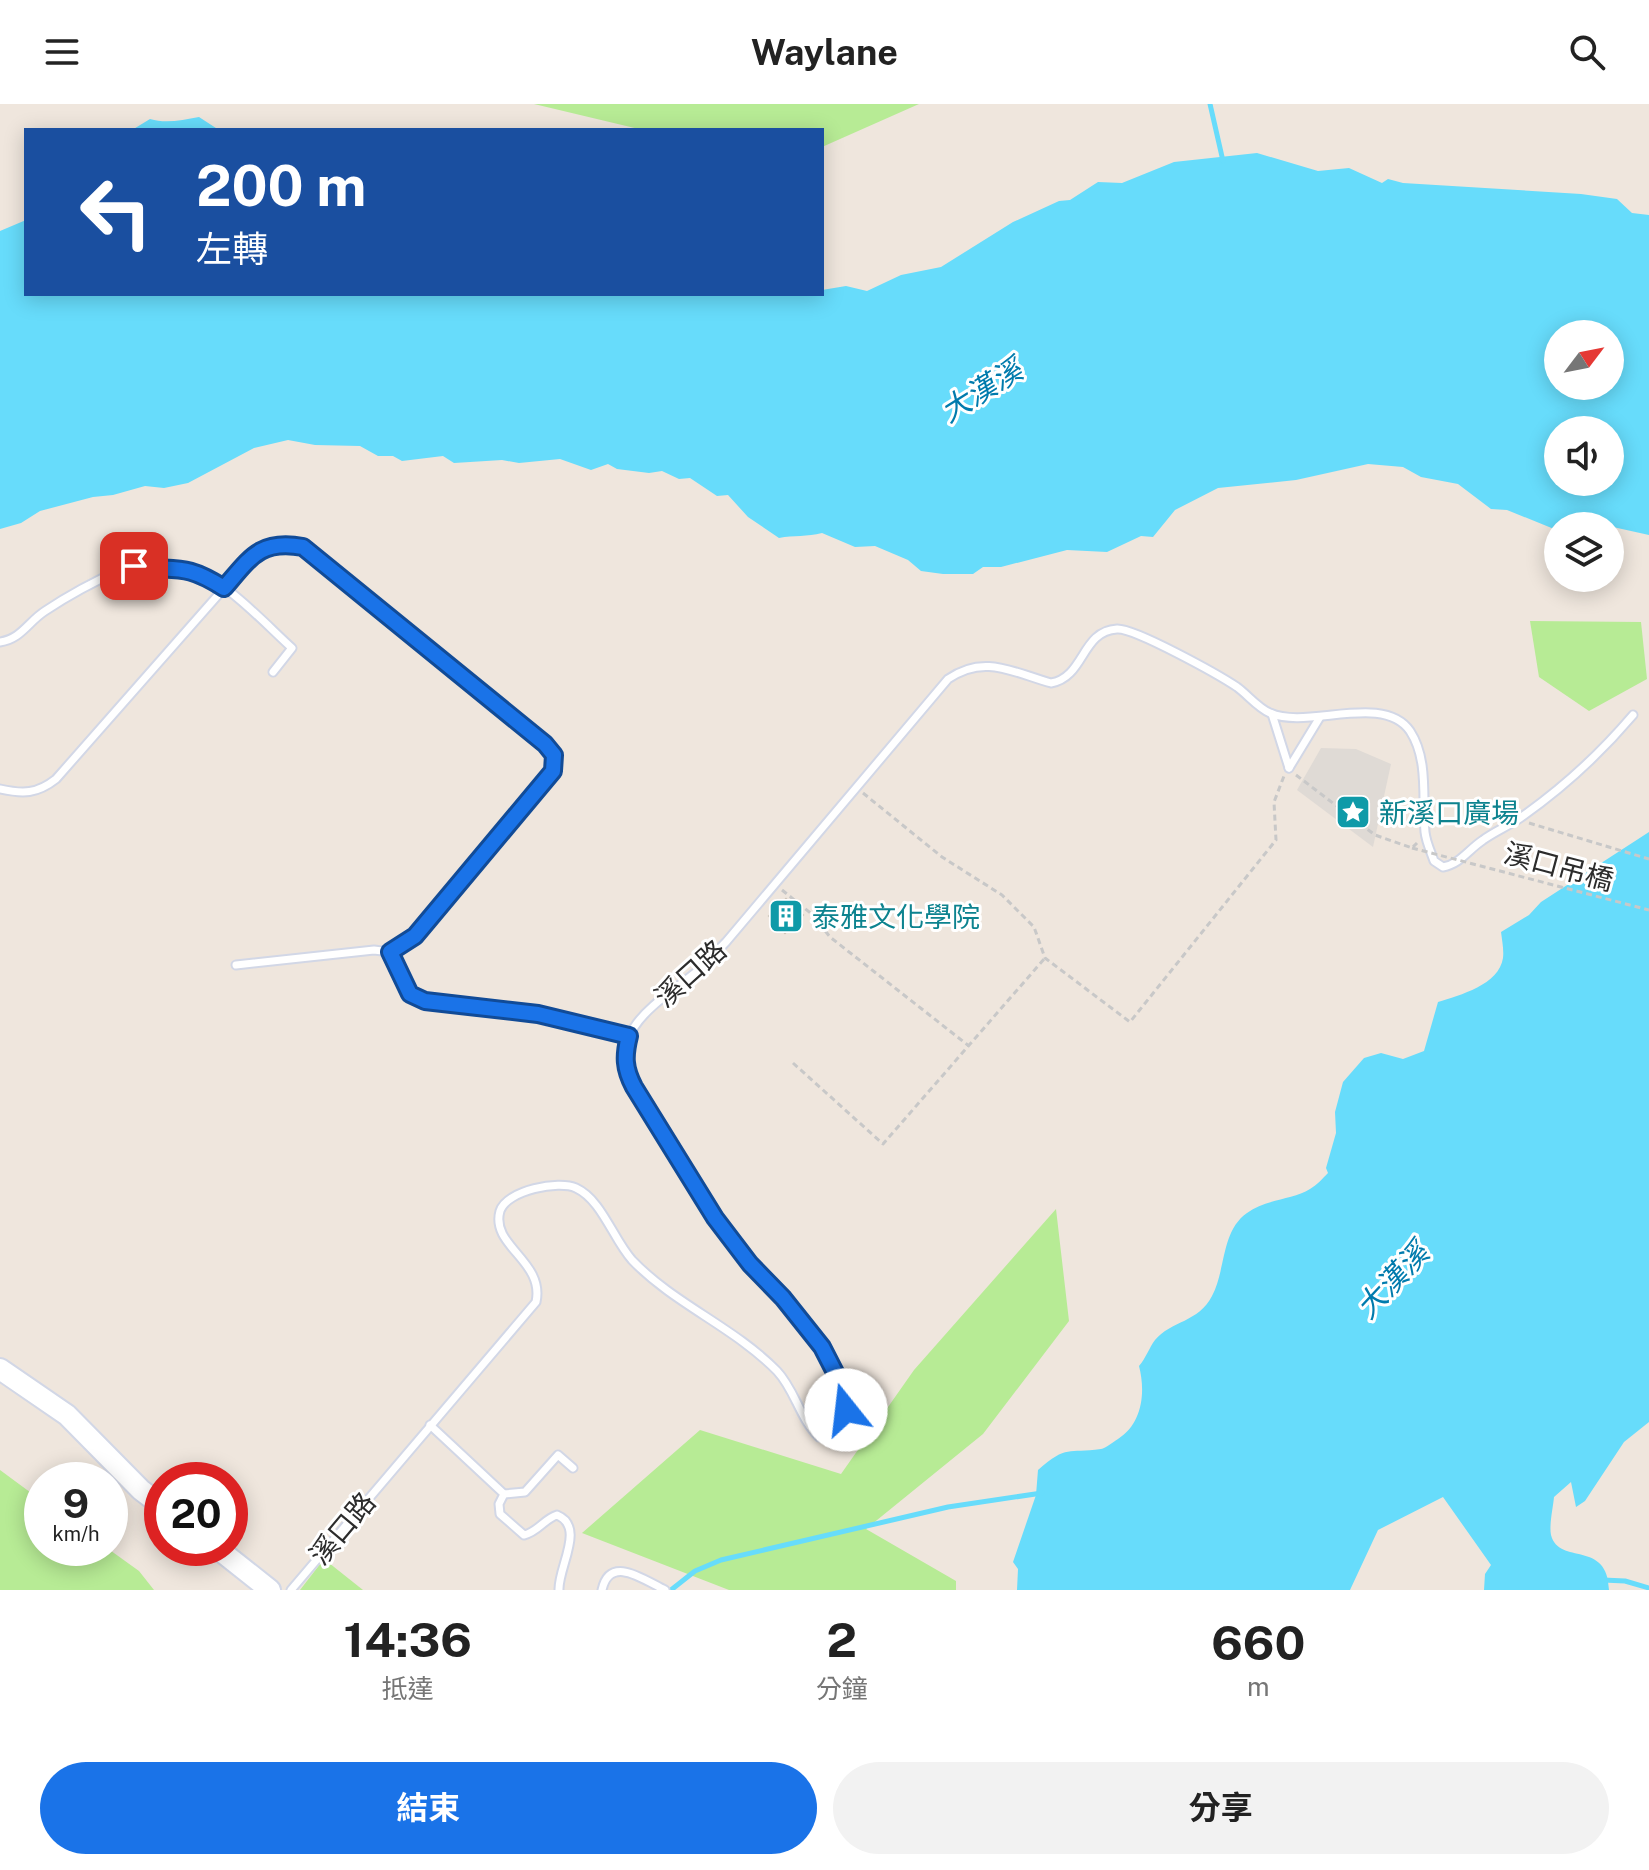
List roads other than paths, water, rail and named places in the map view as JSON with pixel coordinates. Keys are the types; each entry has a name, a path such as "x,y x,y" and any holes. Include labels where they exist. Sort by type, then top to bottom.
{"main road":[{"path":"0,1369 67,1415 144,1492"},
{"path":"240,1566 270,1590"}],"lane":[{"path":"0,789 30,793 56,779 255,553 268,546 287,544 303,547 545,744 554,755 553,771 415,936 390,952 374,950 236,965"},
{"path":"0,642 19,637 35,618 93,582 134,566 160,570 186,568 224,588 292,648 273,672"},
{"name":"溪口路","path":"291,1590 536,1302 539,1287 535,1274 507,1242 500,1226 500,1212 505,1203 521,1192 551,1186 574,1187 586,1194 633,1261 691,1310 744,1344 779,1372 810,1428 819,1437 830,1436 840,1427 846,1410 843,1388 822,1347 783,1298 750,1264 715,1218 634,1087 625,1070 629,1036 649,1009 700,970 948,679 962,669 978,664 1051,683 1063,681 1074,671 1089,643 1102,632 1120,628 1235,686 1272,714"},
{"path":"1320,717 1289,768 1272,714 1320,717 1372,711 1391,717 1408,729 1418,748 1422,769 1425,836 1434,861 1443,867 1454,865 1482,840 1518,820 1597,758 1633,715"},
{"path":"390,952 410,994 425,1001 538,1014 629,1036"},
{"path":"430,1425 504,1494 525,1492 558,1455 573,1468"},
{"path":"504,1494 499,1504 500,1514 524,1535 532,1533 550,1517 557,1515 566,1519 570,1540 559,1590"},
{"path":"602,1590 604,1579 610,1572 618,1571 665,1590"}],"water":[{"path":"199,117 216,128 135,128 150,119"},
{"name":"大漢溪","path":"1257,153 1318,171 1349,168 1382,183 1388,179 1403,183 1617,199 1632,213 1649,215 1649,535 1624,529 1624,512 1544,512 1544,525 1507,510 1491,509 1458,484 1421,477 1403,467 1368,464 1296,480 1218,488 1175,510 1153,537 1141,536 1107,552 1067,550 1001,567 983,567 973,574 943,574 921,571 908,560 875,546 855,547 822,533 779,538 748,517 728,495 717,496 690,478 679,479 662,471 649,473 617,469 608,464 591,470 560,459 519,463 502,460 454,463 443,456 402,461 393,456 378,456 360,446 315,445 288,440 254,448 188,483 164,488 145,486 93,497 40,511 21,523 0,529 0,231 24,221 24,296 824,296 824,290 846,286 867,291 901,275 941,267 1013,222 1059,201 1070,200 1098,182 1122,183 1174,162"},
{"name":"大漢溪","path":"1649,832 1649,1422 1624,1442 1585,1501 1576,1507 1571,1482 1554,1497 1550,1526 1551,1535 1563,1550 1592,1558 1601,1564 1607,1574 1609,1590 1484,1590 1485,1574 1491,1565 1443,1497 1378,1530 1350,1590 1017,1590 1018,1569 1013,1562 1036,1495 1038,1470 1062,1453 1101,1449 1126,1433 1137,1416 1142,1397 1139,1366 1155,1340 1206,1305 1216,1286 1228,1240 1239,1221 1262,1205 1310,1189 1328,1173 1326,1168 1336,1133 1335,1112 1343,1082 1364,1058 1381,1053 1403,1059 1424,1051 1438,1002 1477,988 1500,967 1503,955 1501,932 1529,915 1541,902"}],"waterway":[{"path":"1210,104 1223,161"},
{"path":"671,1590 695,1571 721,1560 948,1507 1042,1493"},
{"path":"1603,1580 1625,1581 1649,1588"}],"place":[{"name":"新溪口廣場","path":"1353,812"},
{"name":"泰雅文化學院","path":"786,916"}]}
